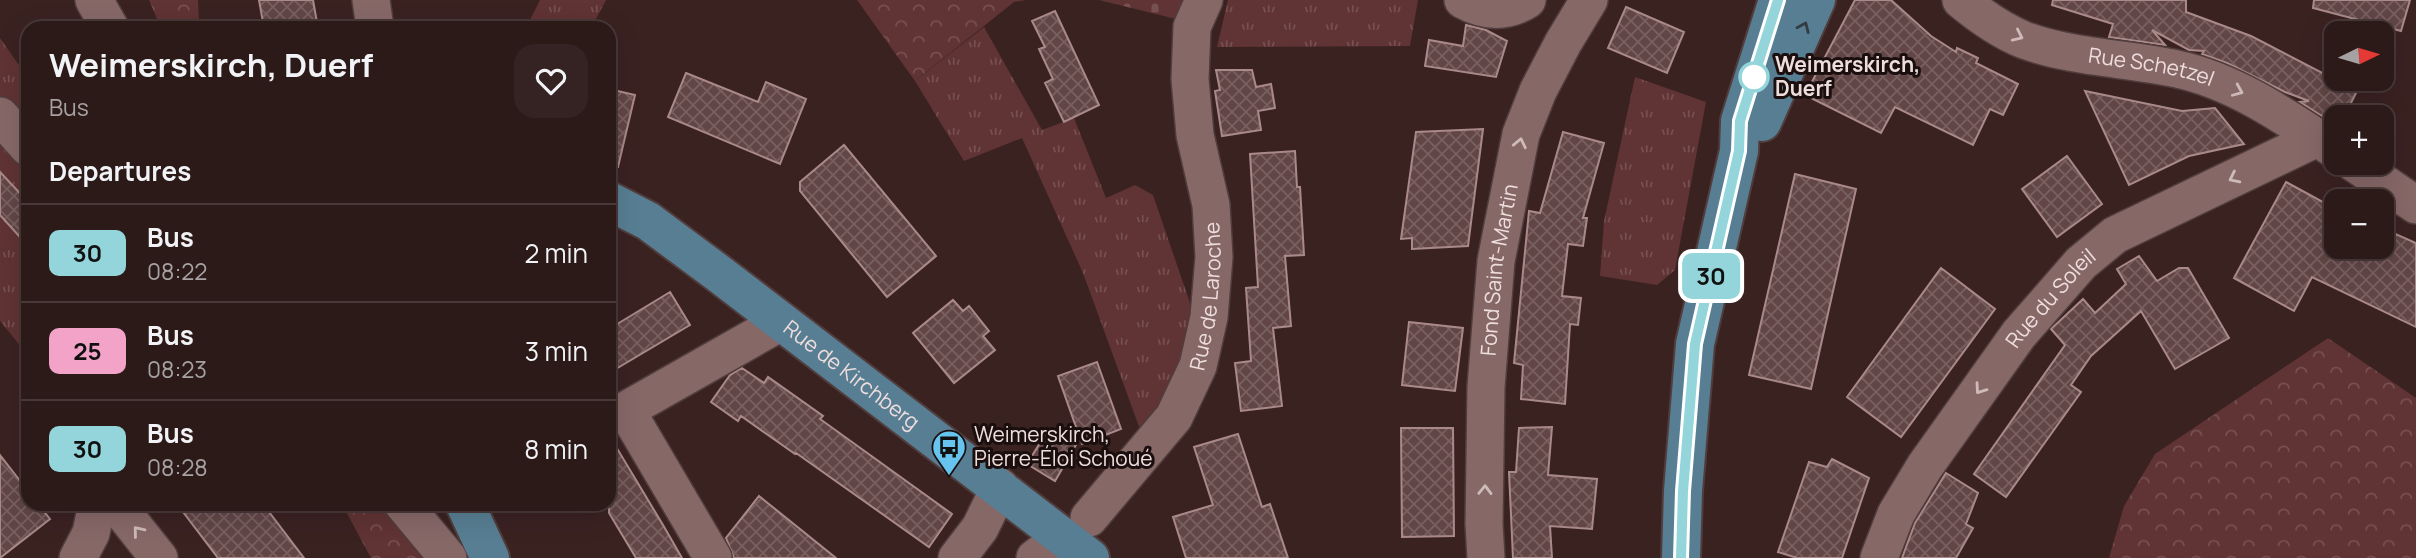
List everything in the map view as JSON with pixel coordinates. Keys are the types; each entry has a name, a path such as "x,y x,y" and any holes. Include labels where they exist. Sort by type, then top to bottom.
{"main road":[{"path":"1739,151 1761,124 1816,0"},
{"path":"1681,558 1683,491 1695,344 1739,151 1740,121 1773,2"},
{"name":"Rue de Kirchberg","path":"616,205 648,221 1090,558"},
{"path":"468,511 490,558"}],"street":[{"path":"94,0 106,21"},
{"path":"371,0 374,21"},
{"name":"Rue de Laroche","path":"1089,518 1174,417 1198,366 1209,317 1214,257 1211,205 1195,135 1190,79 1192,27 1204,0"},
{"path":"1464,0 1477,8 1504,11 1527,0"},
{"name":"Fond Saint-Martin","path":"1486,558 1486,387 1496,261 1521,134 1538,91 1589,0"},
{"name":"Rue Schetzel","path":"1961,0 2023,40 2056,49 2178,69 2204,77 2249,96 2324,142"},
{"path":"0,116 21,139"},
{"name":"Rue du Soleil","path":"1879,558 1896,514 1925,466 2019,334 2081,263 2115,235 2324,145"},
{"path":"2372,175 2416,205"},
{"path":"713,558 617,414 781,322"},
{"path":"957,558 980,528 1000,488"},
{"path":"78,558 91,533 96,511"},
{"path":"122,511 159,558"},
{"path":"409,511 448,558"}],"green space":[{"path":"149,0 198,0 199,21 158,21"},
{"path":"540,0 606,0 595,21 530,21"},
{"path":"857,0 1026,0 1014,2 915,81"},
{"path":"1099,0 1186,0 1180,20"},
{"path":"1228,0 1418,0 1410,46 1217,47"},
{"path":"984,27 1042,130 1074,118 1106,198 1135,185 1153,195 1193,319 1185,359 1162,404 1141,432 1083,273 1022,138 964,161 915,81"},
{"path":"0,38 21,68 21,346 0,321"},
{"path":"1635,77 1706,102 1675,270 1657,285 1600,276 1604,221"},
{"path":"2328,338 2416,398 2416,558 2109,558 2124,506 2155,454"},
{"path":"346,511 409,511 448,558 371,558"}],"building":[{"path":"259,0 313,0 317,21 263,21"},
{"path":"1855,0 1891,0 1931,36 1956,52 1957,48 1978,58 1976,63 2018,84 2003,115 1990,109 1973,145 1895,107 1881,133 1805,95"},
{"path":"2053,0 2186,0 2186,12 2251,36 2324,74 2324,91 2357,91 2350,105 2324,105 2324,117 2300,102 2309,101 2202,54 2204,51 2189,50 2152,30 2165,45 2109,37 2113,24 2052,5"},
{"path":"2314,0 2410,0 2401,31 2394,29 2394,21 2363,21 2313,8"},
{"path":"1626,7 1684,32 1667,73 1608,48"},
{"path":"1055,11 1099,105 1064,122 1045,83 1053,79 1039,49 1045,47 1032,21"},
{"path":"1466,25 1486,30 1507,41 1496,77 1425,66 1429,40 1463,46"},
{"path":"1216,70 1252,70 1256,87 1271,84 1275,108 1258,111 1261,130 1222,136 1215,91 1220,90"},
{"path":"686,73 758,102 766,82 806,99 780,164 668,117"},
{"path":"616,91 635,95 616,167"},
{"path":"2085,91 2182,111 2215,108 2244,144 2189,156 2129,185"},
{"path":"1483,129 1468,246 1412,249 1412,238 1401,239 1416,132"},
{"path":"1563,132 1604,143 1583,218 1587,218 1583,246 1568,244 1562,296 1581,298 1578,325 1570,324 1565,404 1521,399 1523,365 1514,363 1529,211 1540,213"},
{"path":"844,145 936,256 887,297 800,191 800,182"},
{"path":"1295,151 1304,255 1285,256 1291,326 1273,328 1282,406 1241,411 1235,363 1251,361 1246,288 1258,287 1250,154"},
{"path":"2067,156 2102,204 2057,237 2022,189"},
{"path":"0,172 21,194 21,238 0,215"},
{"path":"1795,174 1856,189 1811,389 1749,375"},
{"path":"2286,182 2324,203 2324,259 2394,259 2394,233 2416,243 2416,327 2312,277 2294,311 2234,278"},
{"path":"2139,256 2157,281 2179,268 2188,268 2229,338 2175,369 2141,311 2091,356 2071,385 2081,392 2006,497 1974,474 2065,345 2051,329 2083,299 2095,313 2126,284 2117,269"},
{"path":"1941,268 1995,309 1901,437 1847,397"},
{"path":"670,292 690,325 616,369 616,325"},
{"path":"953,300 963,311 969,306 989,331 983,336 995,350 954,383 913,333"},
{"path":"1409,322 1463,328 1455,391 1402,385"},
{"path":"1097,362 1121,429 1082,444 1058,376"},
{"path":"742,368 764,383 768,377 823,416 820,419 952,514 929,547 741,416 738,421 711,402 730,375"},
{"path":"1552,427 1548,475 1597,479 1592,529 1550,526 1552,558 1513,558 1509,472 1516,472 1519,428"},
{"path":"1401,428 1453,428 1454,536 1402,537"},
{"path":"1048,430 1076,445 1055,481 1027,464"},
{"path":"1238,434 1262,507 1270,504 1288,558 1186,558 1173,517 1213,505 1194,447"},
{"path":"616,447 682,558 636,558 609,513 616,511"},
{"path":"0,455 21,482 21,511 44,511 50,519 0,558"},
{"path":"1832,459 1869,478 1842,558 1797,558 1778,552 1809,462 1827,467"},
{"path":"1946,473 1978,493 1966,524 1973,528 1956,558 1902,558 1915,523"},
{"path":"759,496 836,558 734,558 726,538"},
{"path":"182,511 268,511 304,558 218,558"}],"bus line":[{"name":"30","path":"1681,558 1683,491 1695,344 1739,151 1740,121 1778,0"}],"place":[{"name":"Weimerskirch, Duerf","path":"1754,77"},
{"name":"Weimerskirch, Pierre-Éloi Schoué","path":"949,477"}]}
